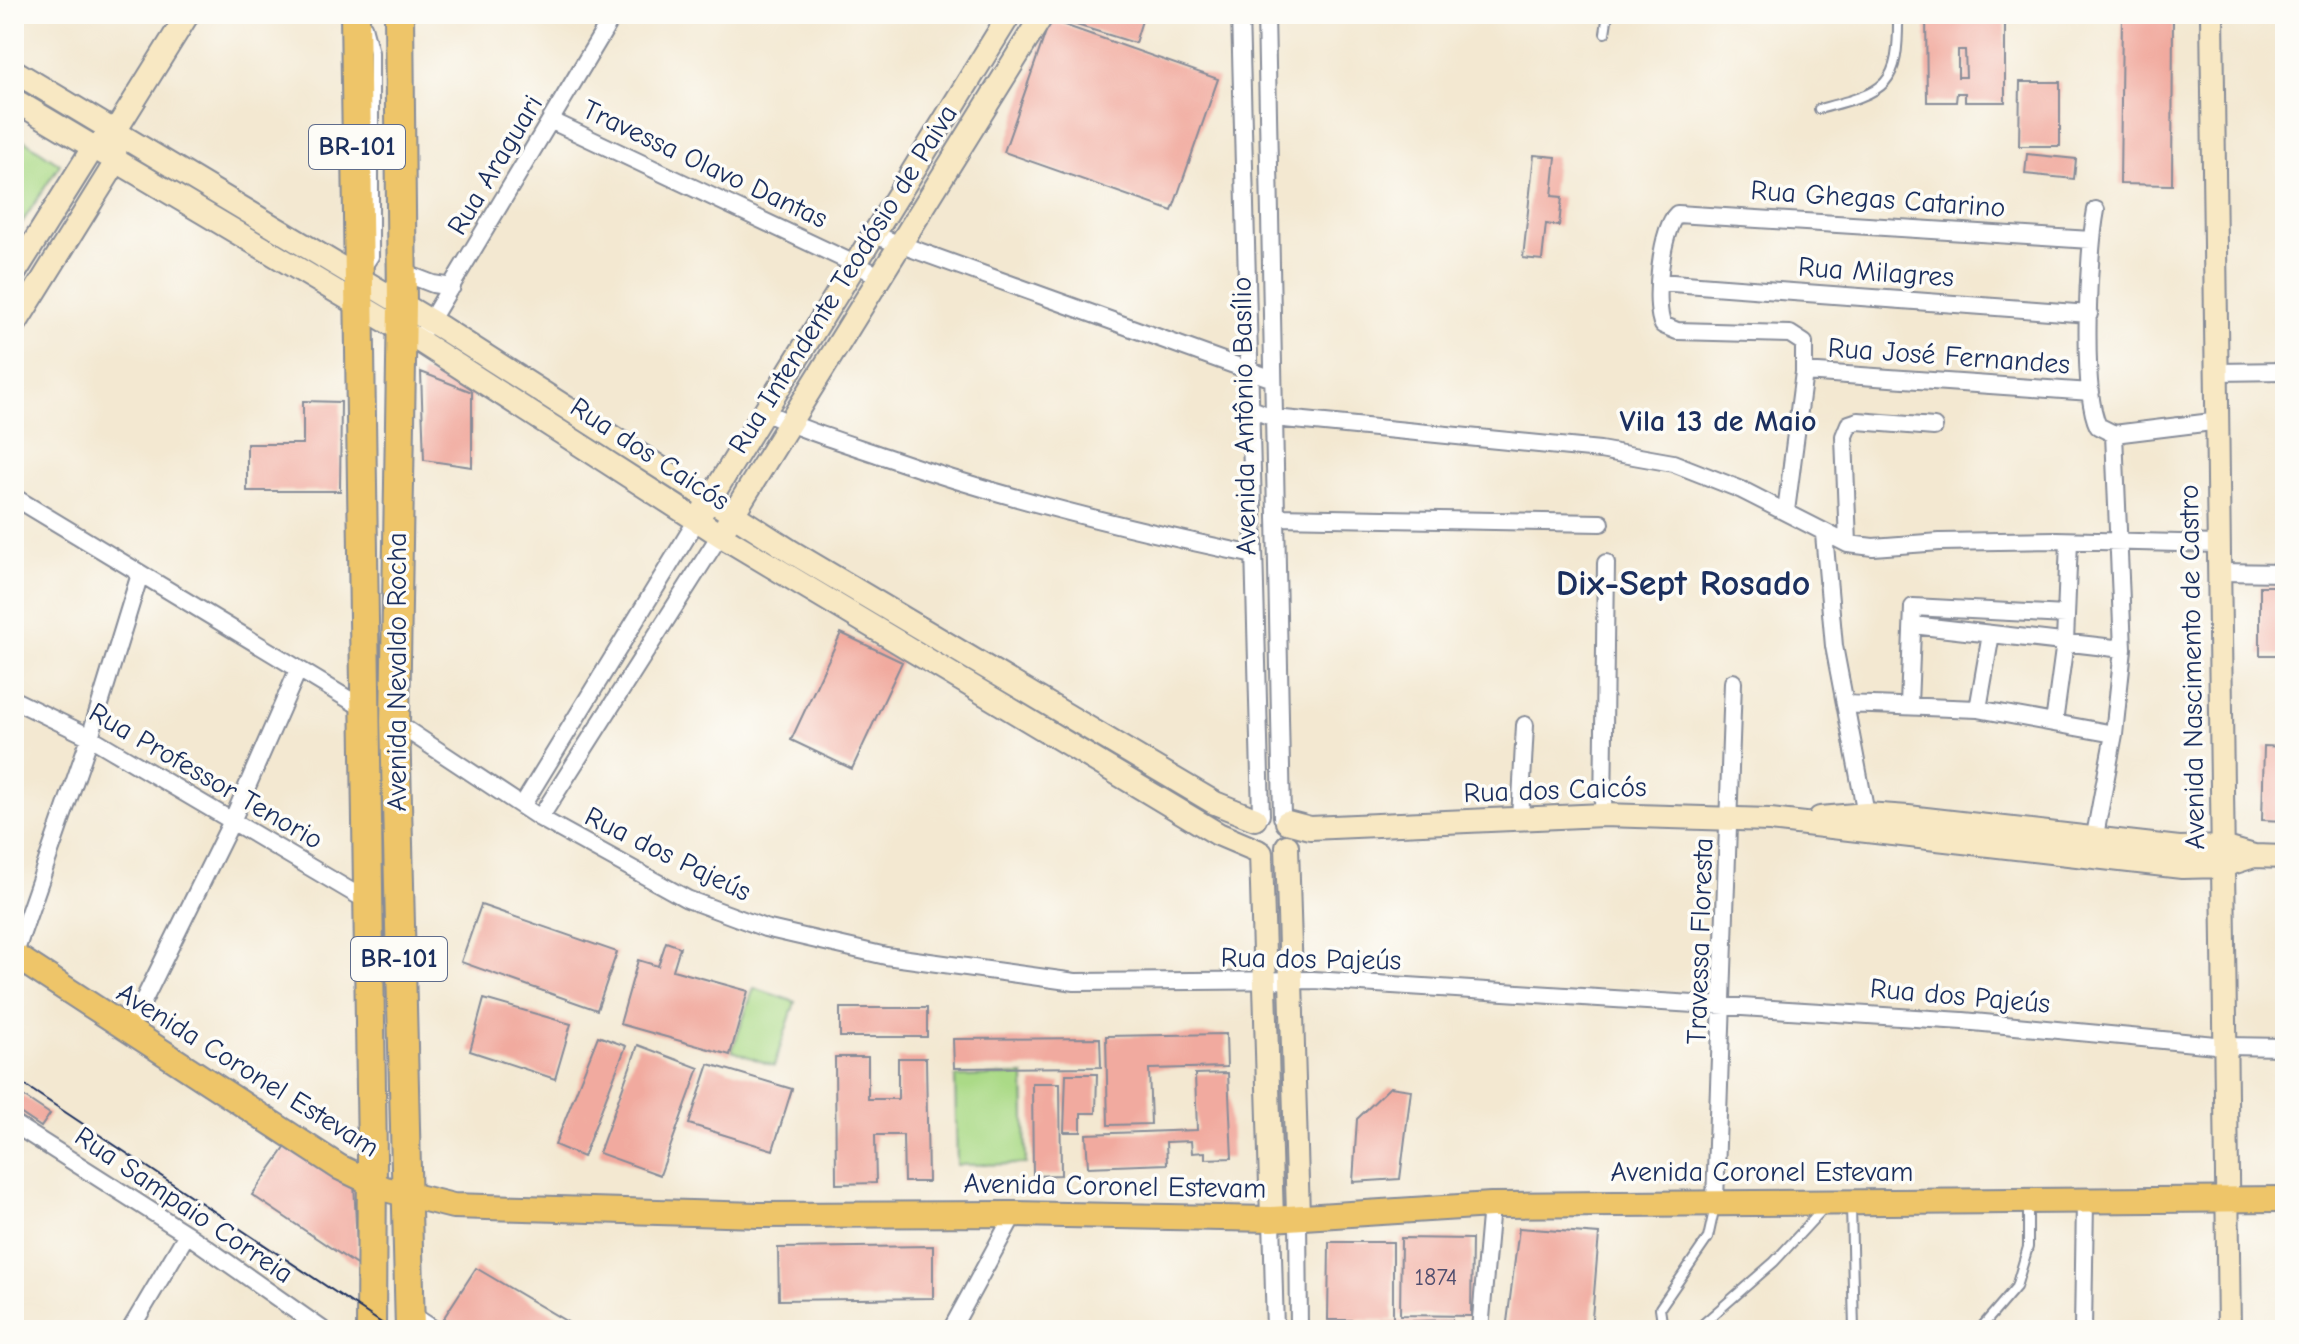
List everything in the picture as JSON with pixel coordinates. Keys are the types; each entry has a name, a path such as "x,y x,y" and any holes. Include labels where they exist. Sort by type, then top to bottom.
{"highway":[{"name":"Avenida Nevaldo Rocha","path":"355,14 363,708 369,902 371,1330"},
{"name":"Avenida Nevaldo Rocha","path":"399,14 402,272 413,324 395,722 409,1321"}],"main road":[{"name":"Avenida Coronel Estevam","path":"14,956 339,1167 405,1196 453,1206 758,1215 1014,1214 1272,1219 1491,1205 2285,1199"}],"street":[{"path":"14,274 93,148 114,133 188,14"},
{"name":"Rua Araguari","path":"413,324 452,287 614,14"},
{"name":"Rua Intendente Teodósio de Paiva","path":"522,806 1010,14"},
{"name":"Rua Intendente Teodósio de Paiva","path":"540,818 790,424 1043,14"},
{"name":"Avenida Antônio Basílio","path":"1240,14 1254,555 1288,980 1298,1215 1299,1330"},
{"name":"Avenida Antônio Basílio","path":"1266,14 1276,517 1277,826"},
{"name":"Avenida Nascimento de Castro","path":"2212,14 2220,421 2227,1327"},
{"name":"Rua dos Caicós","path":"14,71 360,293"},
{"name":"Rua dos Caicós","path":"14,100 116,162 360,293 711,499 733,513 787,561 1218,834 1260,852"},
{"name":"Travessa Olavo Dantas","path":"552,121 880,276"},
{"path":"14,326 116,162 114,133"},
{"path":"922,156 946,168"},
{"path":"2096,210 2091,240 2089,314 2092,412 2098,426 2114,434 2220,421"},
{"name":"Rua Ghegas Catarino","path":"1659,282 1669,226 1683,212 2091,240"},
{"path":"874,235 1273,379"},
{"path":"402,272 433,284 452,287"},
{"path":"1659,282 1657,309 1663,325 1677,331 1774,332 1795,335 1804,343 1804,372 1786,511"},
{"name":"Rua Milagres","path":"1659,282 2089,314"},
{"name":"Rua dos Caicós","path":"413,324 720,535 787,561 1215,803 1277,826 1310,828 1603,815 1803,821 1866,814 2093,848"},
{"path":"2218,372 2285,371"},
{"name":"Rua José Fernandes","path":"1804,372 2091,392"},
{"path":"1249,408 1274,418 1641,456 1703,473 1848,544 1873,547 1940,542 2220,544"},
{"path":"765,412 790,424 1024,501 1119,527 1254,555"},
{"path":"1848,544 1845,429 1858,421 1934,427"},
{"path":"2093,848 2114,734 2123,649 2116,544 2114,434"},
{"path":"14,497 363,708"},
{"path":"1276,517 1601,523"},
{"path":"1824,534 1829,613 1866,814"},
{"path":"2054,723 2065,642 2069,541"},
{"path":"1603,815 1606,563"},
{"path":"2219,572 2285,573"},
{"path":"14,956 90,737 140,574"},
{"path":"1909,704 1913,607 2066,615"},
{"path":"1913,625 2123,649"},
{"path":"1978,709 1991,634"},
{"path":"129,1030 232,821 298,670"},
{"name":"Travessa Floresta","path":"1715,1201 1733,682"},
{"name":"Rua Professor Tenorio","path":"14,700 90,737 369,902"},
{"path":"1846,704 1978,709 2114,734"},
{"name":"Rua dos Pajeús","path":"395,722 540,818 687,899 765,928 820,944 1075,982 1288,980 1963,1021 2226,1046 2285,1047"},
{"path":"1520,820 1525,725"},
{"name":"Rua dos Caicós","path":"1803,821 1838,829 1949,838 2093,848 2179,848 2223,857 2285,857"},
{"path":"1260,852 1275,854 1277,826 1249,832 1260,852 1275,1330"},
{"name":"Rua Sampaio Correia","path":"15,1126 187,1234 323,1330"},
{"path":"2083,1330 2085,1201"},
{"path":"1480,1330 1491,1205"},
{"path":"951,1330 1014,1214"},
{"path":"130,1330 187,1234"},
{"path":"409,1321 435,1330"}],"lane":[{"path":"360,293 374,252 374,52 363,14"},
{"path":"1605,33 1608,14"},
{"path":"1819,109 1866,96 1895,72 1899,56 1898,14"},
{"path":"1669,1330 1662,1322 1660,1308 1708,1238 1715,1201"},
{"path":"1696,1330 1840,1201"},
{"path":"1840,1201 1854,1330"},
{"path":"1979,1330 2016,1287 2028,1247 2028,1201"}],"green space":[{"path":"14,136 60,164 14,235"},
{"path":"754,988 795,1002 774,1066 732,1051"},
{"path":"1024,1075 1026,1164 957,1165 955,1077"}],"building":[{"path":"1073,14 1144,14 1135,43 1070,23"},
{"path":"1926,14 1957,14 1957,23 1965,23 1965,14 2005,14 2005,102 1965,102 1965,93 1957,93 1956,102 1927,102","holes":["1958,50 1965,50 1966,77 1958,77"]},
{"path":"2122,14 2173,14 2172,185 2120,184"},
{"path":"1050,20 1218,79 1172,211 1004,152"},
{"path":"2020,82 2060,82 2060,146 2019,146"},
{"path":"2027,154 2076,159 2074,179 2025,174"},
{"path":"1534,155 1556,157 1552,196 1562,197 1559,226 1546,224 1542,260 1523,258"},
{"path":"421,372 472,392 472,467 424,460"},
{"path":"303,401 341,402 340,491 247,491 247,444 303,444"},
{"path":"2260,586 2285,586 2285,655 2260,655"},
{"path":"841,633 902,662 852,769 791,740"},
{"path":"2264,746 2285,747 2285,821 2262,820"},
{"path":"481,905 617,952 597,1010 461,962"},
{"path":"666,942 680,947 673,970 748,991 730,1055 620,1024 638,960 658,966"},
{"path":"484,999 571,1024 555,1079 470,1051"},
{"path":"840,1008 927,1008 927,1037 840,1037"},
{"path":"1226,1034 1227,1067 1149,1069 1151,1124 1108,1125 1106,1036"},
{"path":"598,1036 626,1046 583,1157 555,1145"},
{"path":"1100,1038 1101,1067 954,1068 953,1039"},
{"path":"638,1045 699,1068 660,1175 599,1153"},
{"path":"835,1057 868,1057 868,1099 898,1099 898,1058 926,1058 928,1182 904,1182 903,1135 875,1135 876,1183 836,1184"},
{"path":"709,1064 792,1089 773,1150 689,1124"},
{"path":"1228,1073 1232,1158 1205,1159 1205,1152 1192,1153 1191,1141 1166,1142 1167,1164 1088,1167 1086,1134 1197,1130 1195,1074"},
{"path":"1066,1074 1097,1074 1096,1113 1081,1113 1081,1132 1064,1132"},
{"path":"1032,1083 1060,1083 1061,1175 1033,1176"},
{"path":"1390,1087 1411,1090 1400,1179 1353,1182 1357,1119"},
{"path":"14,1090 50,1114 41,1127 14,1109"},
{"path":"290,1141 354,1182 358,1266 252,1195"},
{"path":"1519,1228 1599,1234 1591,1330 1506,1330"},
{"path":"1401,1238 1472,1239 1471,1316 1400,1315"},
{"path":"1329,1242 1393,1242 1393,1320 1328,1320"},
{"path":"933,1246 933,1298 779,1300 778,1248"},
{"path":"476,1268 581,1330 460,1330 443,1319"},
{"path":"1452,1320 1452,1330 1350,1330 1349,1323"}],"tram line":[{"path":"14,1078 392,1330"}],"district":[{"name":"Vila 13 de Maio","path":"1718,421"},
{"name":"Dix-Sept Rosado","path":"1683,583"}]}
